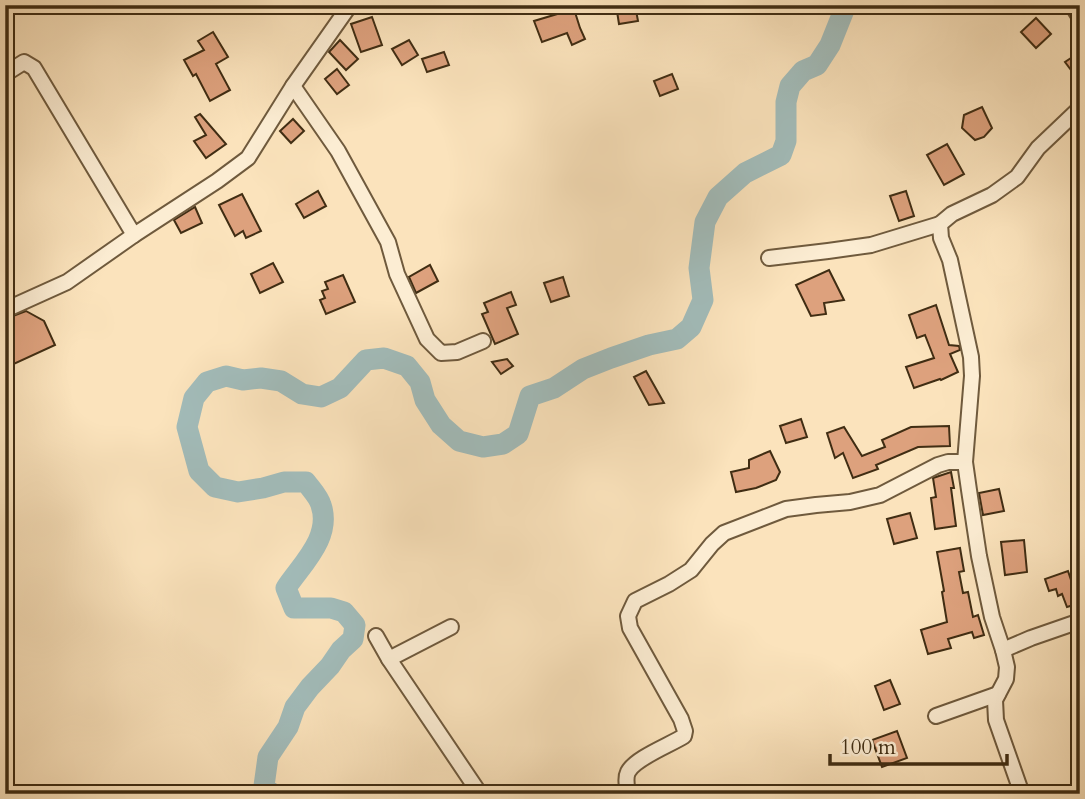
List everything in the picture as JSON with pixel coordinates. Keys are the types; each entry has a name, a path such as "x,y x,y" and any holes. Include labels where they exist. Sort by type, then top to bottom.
{"street":[{"path":"5,310 67,282 248,158 293,86 350,5"},
{"path":"1072,5 1080,18"},
{"path":"5,74 24,62 34,68 134,235"},
{"path":"293,86 338,151 388,242 397,274 427,339 441,353 457,352 483,341"},
{"path":"769,258 871,244 940,224 952,214 992,195 1017,177 1038,148 1080,108"},
{"path":"940,224 941,238 950,260 971,357 965,462 979,556 989,605 1007,667 1006,679 995,707 996,720 1022,794"},
{"path":"628,794 626,776 629,769 638,761 684,736 685,730 630,628 628,616 635,601 691,570 724,533 786,509 850,502 880,495 938,465 965,462"},
{"path":"1003,650 1080,621"},
{"path":"389,659 452,627"},
{"path":"376,636 480,794"},
{"path":"936,716 998,694"}],"building":[{"path":"616,5 635,5 638,21 619,24"},
{"path":"574,9 585,39 572,45 567,33 542,42 534,21"},
{"path":"372,17 382,45 361,52 351,24"},
{"path":"1036,18 1051,34 1036,48 1021,32"},
{"path":"213,32 228,57 216,64 230,90 210,101 196,74 193,76 184,60 204,50 198,41"},
{"path":"340,40 358,59 346,70 329,52"},
{"path":"409,40 418,55 402,65 392,49"},
{"path":"444,52 449,65 427,72 422,59"},
{"path":"1080,52 1080,82 1065,62"},
{"path":"337,69 349,85 337,94 325,79"},
{"path":"672,74 678,89 660,96 654,81"},
{"path":"982,107 992,128 984,137 975,140 962,128 964,115"},
{"path":"200,114 226,144 206,158 194,141 206,135 195,117"},
{"path":"293,119 304,131 291,143 280,131"},
{"path":"947,144 964,174 944,185 927,155"},
{"path":"318,191 326,206 304,218 296,204"},
{"path":"906,191 914,216 899,221 890,196"},
{"path":"242,194 261,231 246,238 243,231 235,236 219,205"},
{"path":"195,207 202,223 181,233 174,220"},
{"path":"273,263 283,282 260,293 251,274"},
{"path":"430,265 438,281 416,293 409,277"},
{"path":"829,270 844,300 824,303 826,314 811,316 796,285"},
{"path":"343,275 355,302 326,314 320,300 325,298 322,291 328,289 325,282"},
{"path":"563,277 569,296 551,302 544,283"},
{"path":"511,292 516,305 507,308 518,334 495,344 482,314 488,312 484,303"},
{"path":"936,305 949,345 959,346 960,350 950,354 958,372 914,388 906,367 934,358 925,335 917,338 909,315"},
{"path":"26,311 44,321 55,345 5,368 5,319"},
{"path":"507,359 513,366 501,374 492,362"},
{"path":"646,371 664,403 649,405 634,377"},
{"path":"801,419 807,437 786,443 780,426"},
{"path":"949,426 950,446 918,447 876,465 878,469 853,478 843,453 835,458 827,433 844,427 862,456 885,447 882,440 911,427"},
{"path":"770,451 780,472 776,480 736,492 731,472 749,468 749,460"},
{"path":"951,472 956,526 935,529 931,498 936,497 933,478"},
{"path":"999,489 1004,511 983,515 979,493"},
{"path":"910,513 917,538 894,544 887,519"},
{"path":"1024,540 1027,572 1005,575 1001,542"},
{"path":"960,548 964,571 959,572 963,593 968,592 973,617 978,615 984,635 974,638 972,632 948,639 951,648 928,654 921,630 947,622 937,552"},
{"path":"1068,571 1071,580 1080,577 1080,603 1067,607 1062,594 1058,596 1056,589 1049,591 1045,579"},
{"path":"890,680 900,704 884,710 875,686"},
{"path":"897,731 907,758 882,767 872,740"}],"waterway":[{"path":"272,794 264,786 268,757 288,727 295,707 353,639 355,625 344,612 331,608 294,608 286,588 319,539 323,517 315,493 306,482 284,482 238,492 215,487 199,471 187,427 194,398 207,382 226,376 243,380 261,378 281,381 302,394 321,397 340,388 366,360 384,358 407,366 420,382 425,400 441,425 459,441 483,447 503,444 518,434 530,396 554,388 583,369 611,358 677,339 691,327 703,300 699,268 705,222 718,197 745,173 781,155 786,141 786,102 790,86 803,71 817,65 830,45 846,5"}]}
